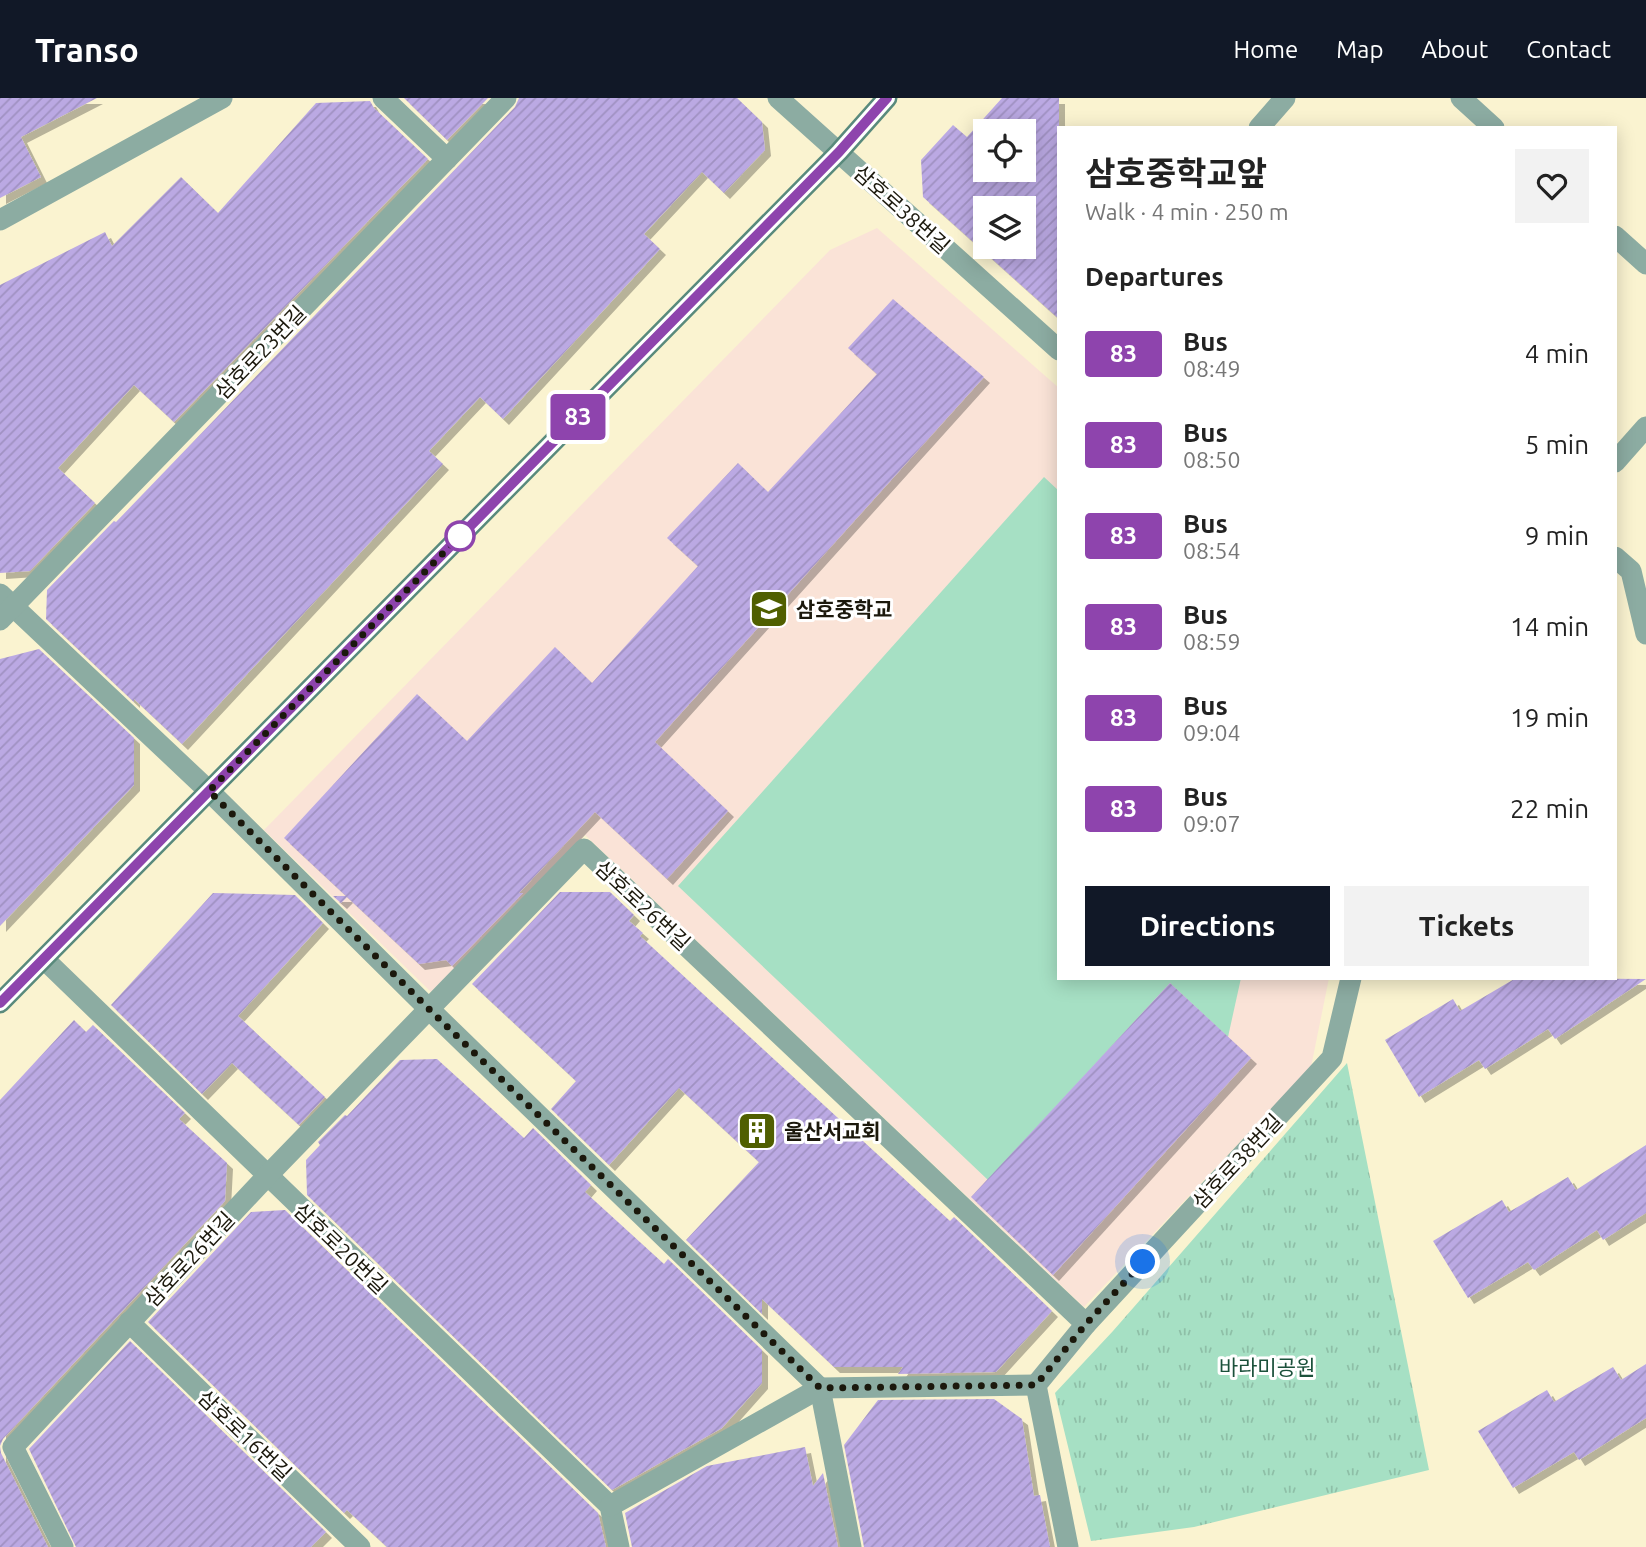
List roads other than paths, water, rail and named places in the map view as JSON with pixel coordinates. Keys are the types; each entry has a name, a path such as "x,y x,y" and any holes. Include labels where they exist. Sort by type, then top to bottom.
{"main road":[{"path":"0,1003 839,152 887,98"}],"street":[{"path":"0,220 222,98"},
{"path":"383,98 447,159"},
{"name":"삼호로23번길","path":"506,98 4,606 209,791 430,1010 820,1388"},
{"name":"삼호로38번길","path":"778,98 1057,346"},
{"path":"1261,126 1285,98"},
{"path":"1461,98 1492,126"},
{"path":"1617,238 1646,264"},
{"path":"1617,460 1646,428"},
{"path":"1617,559 1631,571 1646,634"},
{"name":"삼호로26번길","path":"63,1547 6,1453 267,1176 584,849 1086,1324"},
{"name":"삼호로20번길","path":"44,959 610,1506"},
{"name":"삼호로38번길","path":"1086,1324 1332,1058 1351,980"},
{"name":"삼호로16번길","path":"129,1322 360,1547"},
{"path":"619,1547 610,1506 820,1388 1036,1385 1086,1324"},
{"path":"1036,1385 1068,1547"},
{"path":"820,1388 851,1547"}],"place":[{"name":"삼호중학교","path":"769,609"},
{"name":"울산서교회","path":"757,1131"}],"park label":[{"name":"바라미공원","path":"1267,1367"}]}
